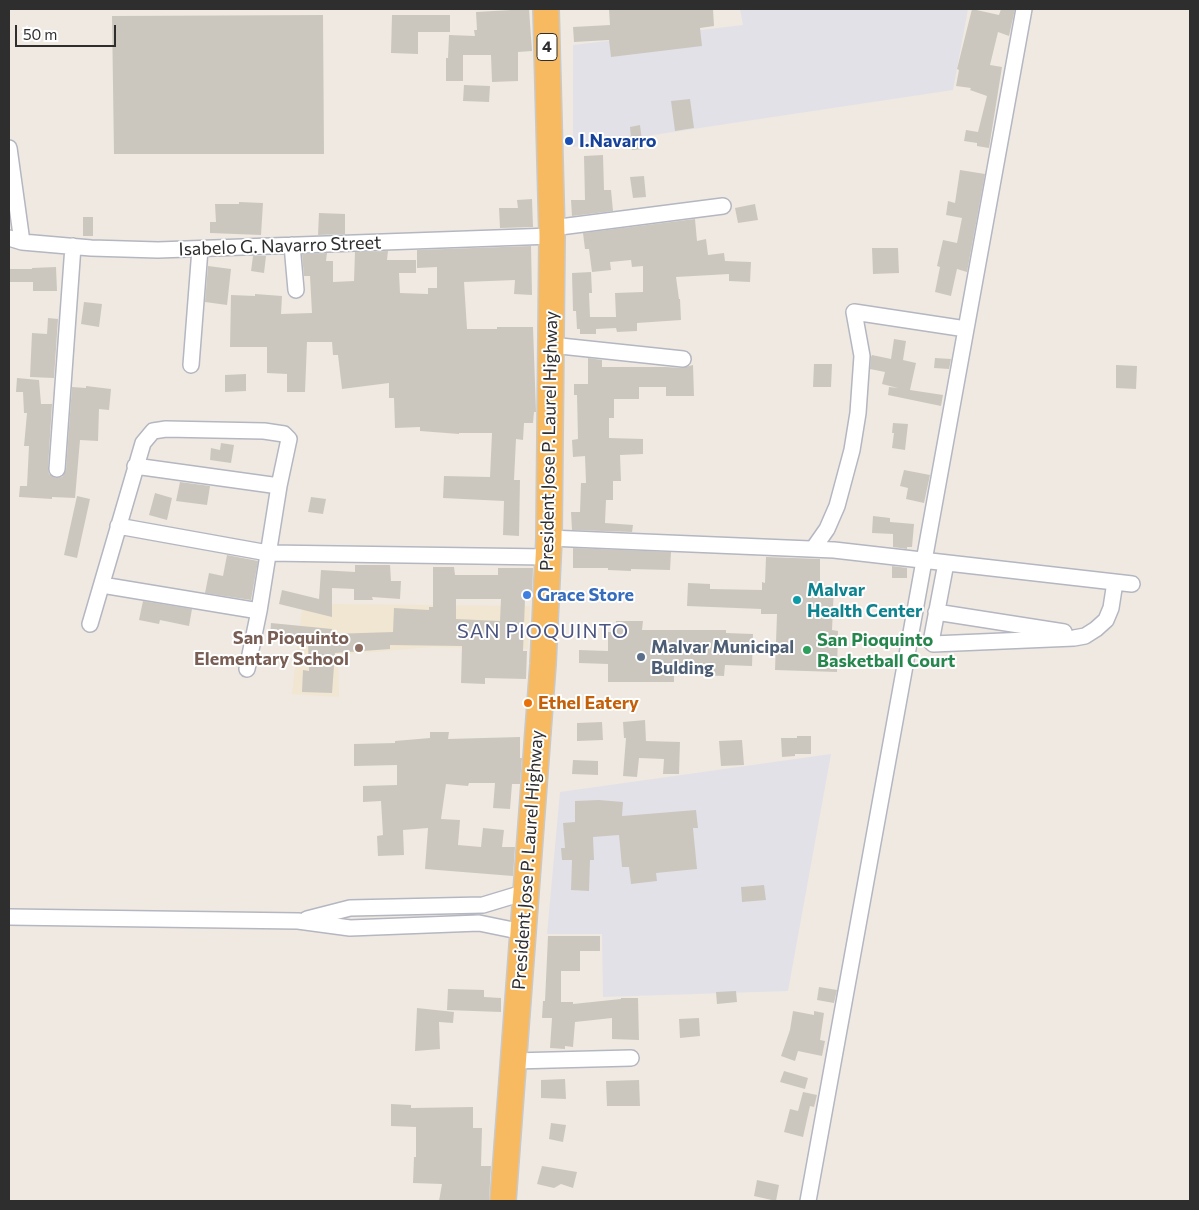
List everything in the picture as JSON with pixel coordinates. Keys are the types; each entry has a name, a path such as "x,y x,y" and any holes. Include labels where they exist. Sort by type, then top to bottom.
{"highway":[{"name":"President Jose P. Laurel Highway","path":"502,1201 543,664 548,547 552,232 546,9"}],"street":[{"path":"808,1201 1024,9"},
{"path":"9,148 16,240"},
{"name":"Isabelo G. Navarro Street","path":"16,240 91,248 158,250 292,245 552,232 723,206"},
{"path":"292,245 296,290"},
{"path":"57,469 72,246"},
{"path":"192,366 200,249"},
{"path":"813,549 827,529 837,506 852,450 858,413 862,356 854,312 966,329"},
{"path":"551,345 683,359"},
{"path":"90,624 142,443 153,431 166,429 284,434 289,439 247,669"},
{"path":"135,466 279,486"},
{"path":"118,526 268,553 548,547 813,549 1132,584"},
{"path":"946,563 931,642 933,644 1085,636 1106,620 1111,608 1115,582"},
{"path":"102,585 259,611"},
{"path":"936,612 1085,636"},
{"path":"298,921 350,908 483,905 526,892"},
{"path":"350,908 350,928"},
{"path":"10,917 298,921 350,928 480,924 523,932"},
{"path":"513,1061 631,1058"}],"shaded area":[{"path":"740,9 968,9 953,90 573,147 573,45 743,25"},
{"name":"San Pioquinto Elementary School","path":"303,601 317,604 530,606 528,649 432,647 338,655 339,697 292,694"},
{"path":"831,754 788,991 603,997 602,934 547,934 560,792"}],"building":[{"path":"529,9 532,51 518,52 518,81 492,82 491,55 463,55 463,81 446,81 449,35 475,36 474,30 477,30 476,12"},
{"path":"609,9 713,9 714,26 700,28 702,46 611,57 609,40 574,42 573,27 610,25"},
{"path":"972,9 999,15 1001,9 1015,9 1009,36 998,32 990,65 1002,67 989,148 977,146 977,143 964,141 966,130 978,132 987,96 970,90 971,88 956,86 959,70 957,69"},
{"path":"323,15 324,154 114,154 112,16"},
{"path":"392,15 450,15 450,32 418,32 418,54 391,53"},
{"path":"464,85 490,86 489,102 463,101"},
{"path":"690,99 694,128 675,131 671,101"},
{"path":"640,125 643,149 632,150 630,127"},
{"path":"603,155 604,190 611,190 613,211 572,216 571,200 585,200 584,156"},
{"path":"960,170 985,174 967,272 957,269 951,296 935,292 940,267 937,266 943,240 957,243 962,218 946,215 948,201 955,203"},
{"path":"644,176 646,197 633,198 630,177"},
{"path":"532,199 533,227 500,228 499,208 518,208 517,200"},
{"path":"239,202 263,203 261,235 210,233 210,222 216,222 215,204 239,204"},
{"path":"755,204 758,220 738,223 735,208"},
{"path":"319,213 345,214 345,234 318,235"},
{"path":"83,217 93,217 93,236 83,236"},
{"path":"695,219 697,241 706,239 708,255 724,253 725,261 751,262 750,282 729,281 729,274 676,277 681,320 637,323 637,331 617,332 616,328 596,329 596,334 580,334 580,329 577,329 576,311 573,311 572,273 591,272 592,293 589,293 590,317 616,317 615,293 643,292 643,266 632,267 631,260 610,262 611,270 592,272 589,249 585,249 583,233"},
{"path":"531,246 532,295 514,294 515,280 464,282 467,329 533,327 536,412 534,412 533,423 524,423 523,440 516,439 514,480 520,480 519,536 503,535 504,501 443,498 444,476 490,477 492,433 459,434 420,431 420,427 395,428 394,398 389,398 389,383 342,389 338,355 333,355 332,342 307,342 305,392 287,392 287,374 267,373 267,347 230,347 231,295 282,296 281,314 312,313 310,276 304,276 302,254 327,253 326,261 333,261 333,282 354,281 355,252 388,251 387,260 416,260 416,273 399,273 400,293 428,294 428,288 437,288 437,267 417,268 417,250"},
{"path":"872,248 898,248 899,273 873,274"},
{"path":"253,256 266,256 264,273 251,271"},
{"path":"208,266 231,269 227,305 205,302"},
{"path":"56,267 57,291 33,291 33,282 9,282 9,269"},
{"path":"84,302 102,304 99,327 81,324"},
{"path":"48,318 58,319 54,378 30,377 32,333 47,334"},
{"path":"894,339 906,341 903,360 916,363 910,390 943,395 941,406 888,395 889,387 898,388 882,384 885,372 870,369 871,357 872,355 891,359"},
{"path":"588,358 602,360 602,367 682,368 693,365 694,396 666,396 666,387 639,387 639,399 614,399 614,418 609,418 609,438 643,439 643,454 620,455 621,481 613,481 613,500 606,500 605,523 633,525 632,532 572,530 571,512 580,512 581,483 586,483 585,456 573,457 572,440 578,439 577,395 574,395 574,384 588,384"},
{"path":"935,358 951,359 949,369 934,368"},
{"path":"814,364 832,364 831,387 813,387"},
{"path":"1116,365 1137,366 1136,389 1116,388"},
{"path":"246,374 246,391 225,392 225,375"},
{"path":"17,378 39,380 41,404 52,404 48,468 49,474 56,478 62,477 66,470 72,387 86,388 86,386 111,389 109,410 99,409 98,441 80,440 75,498 19,497 20,486 27,486 29,446 24,446 27,413 24,413 23,392 16,392"},
{"path":"893,423 908,424 905,450 892,448"},
{"path":"221,443 234,445 231,463 210,460 211,448 220,450"},
{"path":"904,470 930,475 924,503 906,499 908,488 900,486"},
{"path":"180,482 210,486 207,505 176,501"},
{"path":"155,493 172,498 167,520 149,515"},
{"path":"77,496 90,499 77,558 64,555"},
{"path":"311,497 326,499 323,514 308,512"},
{"path":"873,516 890,518 890,522 914,524 912,547 907,547 907,549 893,547 893,534 872,533"},
{"path":"573,548 671,552 670,570 631,569 631,571 608,570 608,568 573,568"},
{"path":"227,555 258,561 251,600 205,593 209,573 223,576"},
{"path":"766,557 820,559 820,585 834,586 832,630 838,631 837,672 775,670 777,614 761,614 761,609 687,606 688,583 710,584 710,589 762,590 762,582 765,583"},
{"path":"355,565 390,565 391,581 401,581 400,599 372,597 373,600 354,600 354,589 332,588 332,617 279,604 282,590 319,599 321,570 355,572"},
{"path":"892,566 907,568 907,578 892,578"},
{"path":"433,567 454,567 455,575 498,575 498,568 533,568 532,599 525,599 523,651 527,651 526,679 485,678 485,684 461,683 462,646 390,645 390,649 335,653 332,693 302,692 303,670 309,671 308,642 270,639 271,623 332,629 332,634 393,632 394,608 429,610 429,607 433,607","holes":["456,599 501,599 500,621 456,619"]},
{"path":"143,601 192,609 189,626 160,620 159,624 139,620"},
{"path":"616,621 643,621 642,630 726,630 726,633 753,634 752,666 725,665 724,676 674,674 674,682 608,682 608,664 579,663 579,650 608,651 608,632 616,632"},
{"path":"645,720 646,741 680,742 679,774 663,774 664,759 639,758 637,777 623,776 626,738 624,738 623,722"},
{"path":"602,722 603,740 577,741 577,723"},
{"path":"430,732 449,732 448,739 520,737 520,758 522,758 520,784 512,784 510,809 493,808 495,783 469,783 468,786 446,784 441,819 460,820 458,845 481,847 483,828 504,830 502,847 515,847 513,876 425,869 428,828 403,830 404,855 378,856 377,836 383,835 381,801 363,802 363,786 397,785 397,765 354,766 354,744 395,743 395,741 430,738"},
{"path":"797,736 811,736 811,754 795,754 795,756 782,757 781,738 797,738"},
{"path":"742,740 744,765 721,766 719,741"},
{"path":"573,760 598,761 598,775 572,774"},
{"path":"575,801 623,802 622,816 696,810 698,828 693,828 697,869 656,873 657,881 631,884 629,867 622,867 619,835 593,837 594,860 590,860 589,891 571,890 572,860 562,860 561,848 565,848 563,823 575,822"},
{"path":"764,885 766,900 742,902 741,887"},
{"path":"548,936 600,936 600,951 580,951 580,971 561,971 561,1002 573,1002 573,1004 621,998 638,998 639,1040 612,1039 612,1018 575,1022 573,1047 565,1046 565,1049 550,1048 552,1018 542,1018 543,1001 545,1001"},
{"path":"819,987 837,990 834,1003 817,1000"},
{"path":"448,989 484,990 484,997 501,998 501,1012 447,1010"},
{"path":"736,991 737,1002 717,1004 716,992"},
{"path":"417,1008 454,1012 453,1023 439,1022 440,1049 415,1051"},
{"path":"793,1011 814,1015 814,1011 824,1013 820,1040 825,1041 822,1056 798,1051 795,1061 781,1056 790,1030"},
{"path":"699,1018 700,1036 680,1038 679,1019"},
{"path":"784,1071 808,1078 805,1089 780,1082"},
{"path":"565,1079 566,1099 541,1098 541,1080"},
{"path":"639,1080 640,1106 607,1106 606,1081"},
{"path":"803,1092 817,1095 814,1107 810,1106 803,1137 784,1132 790,1109 798,1111"},
{"path":"391,1104 411,1105 411,1108 473,1107 473,1128 482,1128 481,1166 491,1166 489,1201 439,1201 442,1184 413,1183 414,1157 416,1157 416,1127 391,1126"},
{"path":"551,1123 566,1125 563,1142 549,1139"},
{"path":"542,1166 577,1172 573,1188 561,1184 554,1188 537,1184"},
{"path":"757,1180 779,1185 776,1201 754,1196"}],"place":[{"name":"I.Navarro","path":"569,141"},
{"name":"Grace Store","path":"527,595"},
{"name":"Malvar Health Center","path":"797,600"},
{"name":"San Pioquinto Elementary School","path":"359,648"},
{"name":"San Pioquinto Basketball Court","path":"807,650"},
{"name":"Malvar Municipal Bulding","path":"641,657"},
{"name":"Ethel Eatery","path":"528,703"}],"district":[{"name":"SAN PIOQUINTO","path":"543,631"}]}
